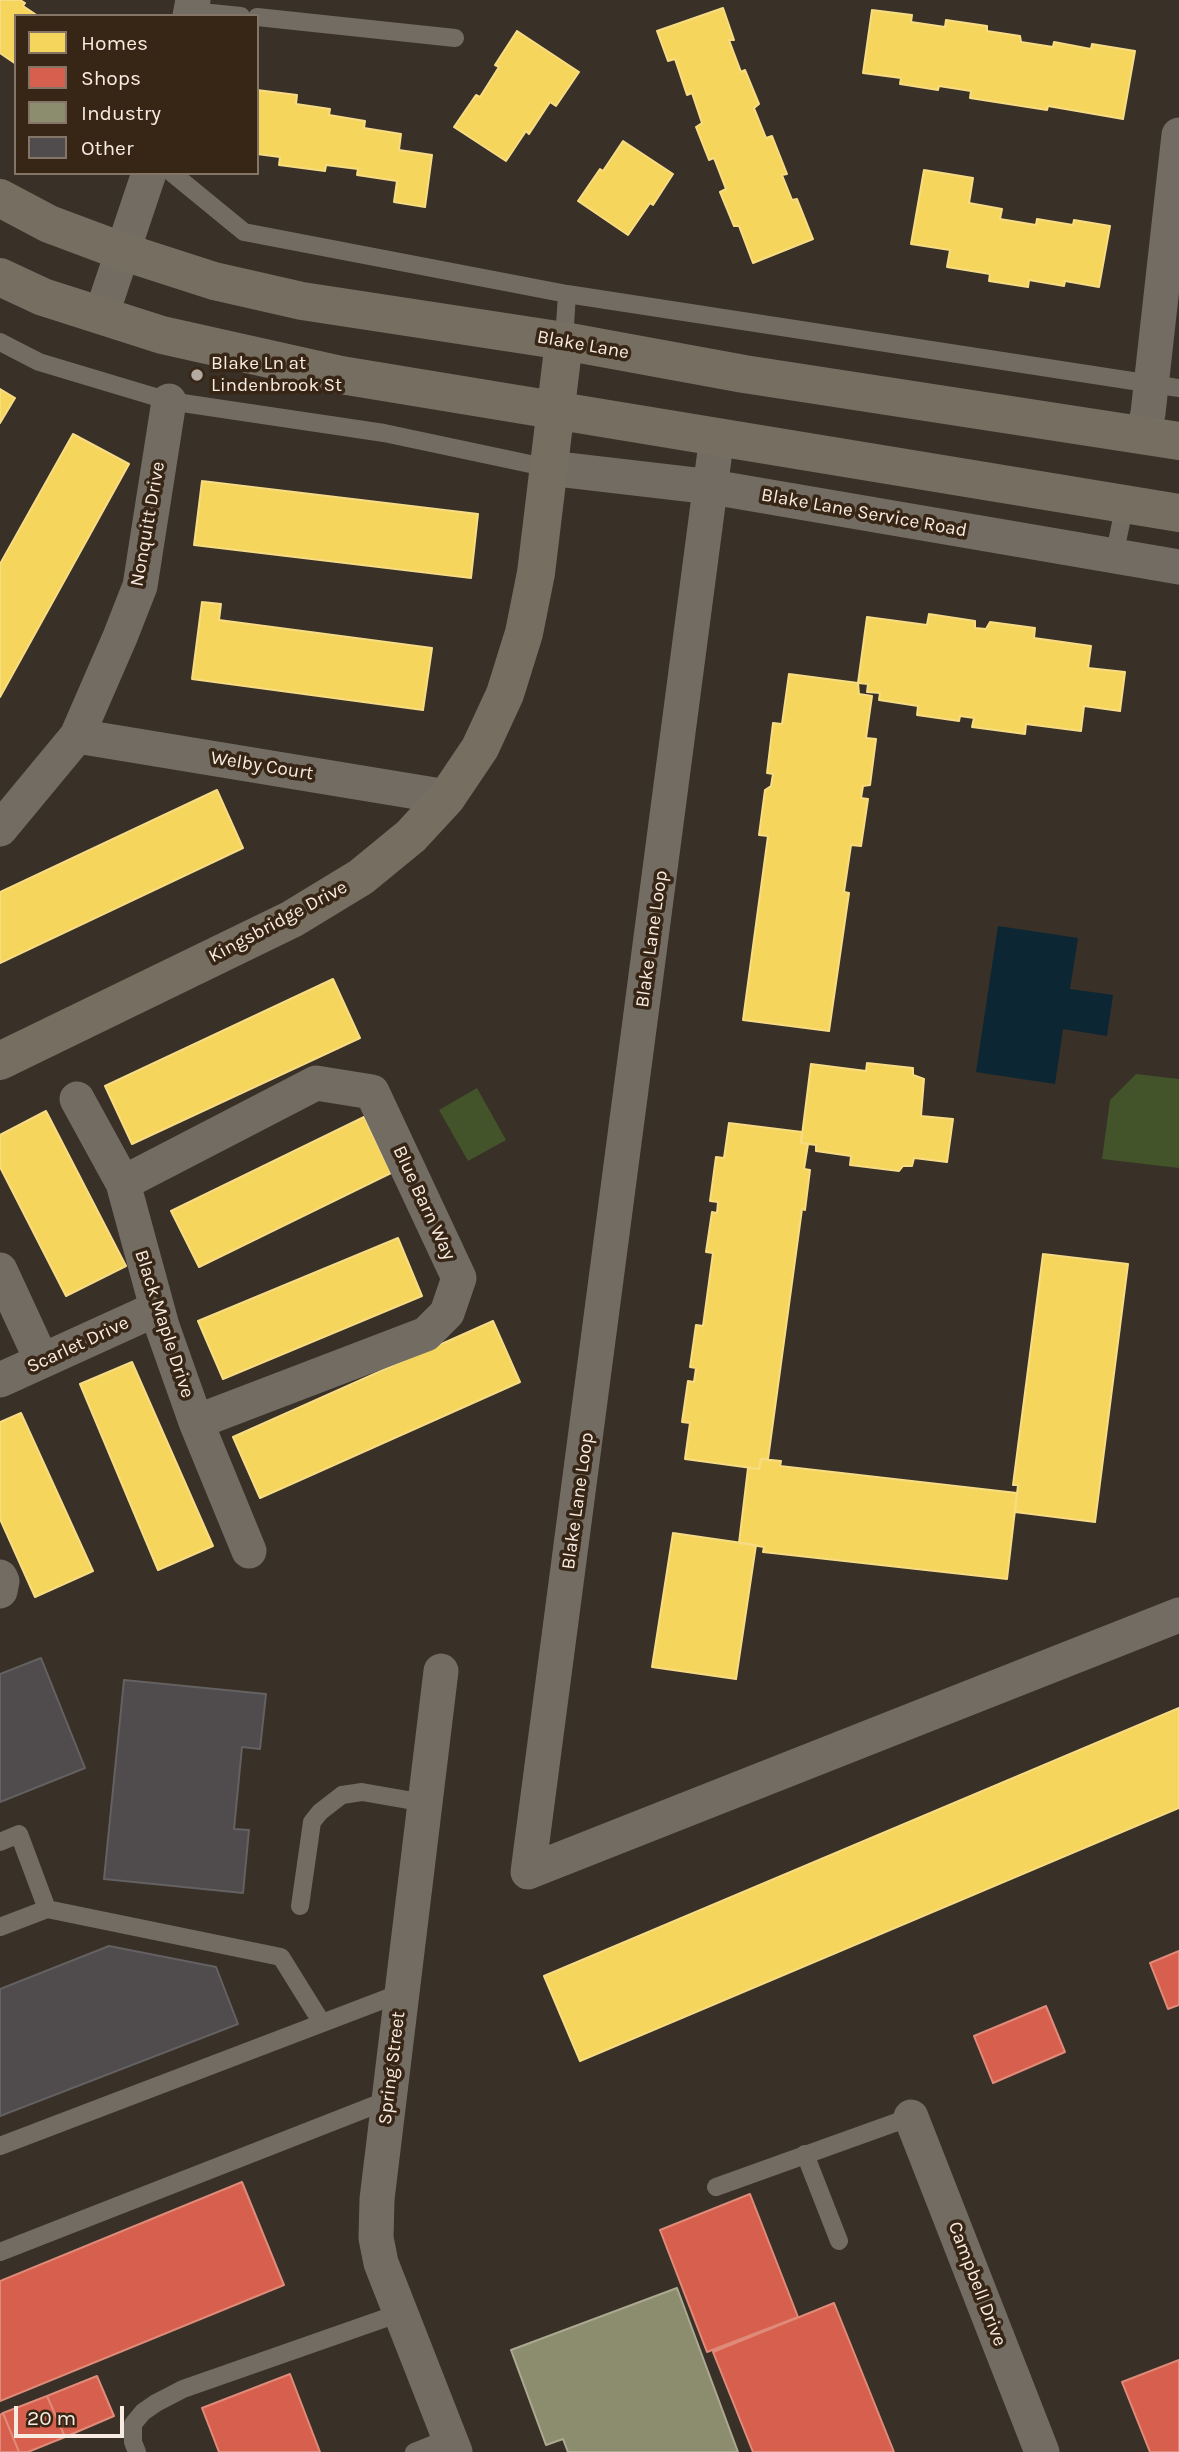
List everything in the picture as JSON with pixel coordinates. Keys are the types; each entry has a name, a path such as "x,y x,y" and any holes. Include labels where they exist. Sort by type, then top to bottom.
{"main road":[{"name":"Blake Lane","path":"0,198 49,224 124,252 214,281 302,301 564,341 744,374 1161,438"},
{"path":"0,277 43,296 163,335 341,375 1179,513"},
{"name":"Kingsbridge Drive","path":"0,1061 292,919 361,877 411,836 447,797 480,748 505,694 524,633 536,573 564,341"}],"street":[{"path":"1161,438 1179,135"},
{"path":"101,316 148,175"},
{"name":"Nonquitt Drive","path":"0,829 77,736 120,637 140,586 169,401"},
{"name":"Blake Lane Loop","path":"718,436 528,1872 1179,1615"},
{"name":"Blake Lane Service Road","path":"549,468 712,487 1179,567"},
{"name":"Welby Court","path":"77,736 447,797"},
{"name":"Blue Barn Way","path":"123,1183 316,1083 372,1092 459,1278 447,1313 425,1334 196,1422"},
{"name":"Black Maple Drive","path":"77,1099 123,1183 156,1309 196,1422 249,1551"},
{"path":"0,1270 43,1361"},
{"name":"Scarlet Drive","path":"0,1380 156,1309"},
{"path":"0,1577 0,1591"},
{"name":"Spring Street","path":"441,1671 388,2100 377,2199 376,2238 381,2263 452,2445"},
{"name":"Campbell Drive","path":"911,2117 1042,2452"}],"lane":[{"path":"189,7 229,14"},
{"path":"259,18 456,38"},
{"path":"174,175 244,232 567,294 1165,386"},
{"path":"564,341 567,294"},
{"path":"0,342 39,362 169,401 384,433 549,468"},
{"path":"1114,556 1125,504"},
{"path":"300,1906 312,1822 320,1812 342,1795 362,1792 425,1803"},
{"path":"0,1842 19,1833 47,1909"},
{"path":"0,1927 47,1909 281,1957 322,2023"},
{"path":"0,2146 401,1993"},
{"path":"0,2252 388,2100"},
{"path":"716,2187 911,2117"},
{"path":"805,2154 839,2241"},
{"path":"137,2452 133,2442 133,2424 143,2412 156,2403 183,2389 400,2313"},
{"path":"414,2452 452,2445"}],"green space":[{"path":"1136,1074 1179,1079 1179,1168 1102,1159 1110,1100"},
{"path":"477,1088 506,1140 468,1161 439,1110"}],"water":[{"path":"998,926 1078,938 1070,989 1113,995 1107,1036 1063,1029 1055,1084 976,1072"}],"building: Homes":[{"path":"0,0 20,0 25,3 23,6 35,14 14,14 14,63 0,53"},
{"path":"723,8 734,40 729,40 741,72 745,70 759,104 754,108 766,138 772,136 787,174 782,175 792,200 797,199 813,239 753,263 739,226 734,226 720,192 726,189 714,158 709,160 696,127 702,123 692,93 687,95 675,59 668,61 657,31"},
{"path":"872,10 912,15 911,22 945,27 946,20 987,26 987,31 1020,36 1021,42 1053,47 1054,42 1091,49 1092,44 1135,51 1123,119 1048,106 1047,110 970,98 971,91 939,86 938,90 900,84 901,78 863,73"},
{"path":"517,31 579,72 556,106 550,102 529,134 526,131 506,161 454,127 476,95 480,97 499,67 495,65"},
{"path":"259,90 297,95 296,104 330,109 329,115 365,121 364,128 401,134 399,150 432,155 425,207 394,202 397,181 357,175 358,169 326,165 325,171 279,165 280,157 259,154"},
{"path":"623,141 673,174 653,205 650,203 628,235 578,201"},
{"path":"924,170 973,178 969,203 1002,209 1000,219 1036,225 1037,219 1073,225 1074,220 1110,226 1099,287 1065,281 1064,286 1029,280 1028,287 989,281 990,274 947,267 950,250 911,244"},
{"path":"0,389 15,398 0,423"},
{"path":"73,434 129,464 0,697 0,564"},
{"path":"202,481 478,514 471,578 194,545"},
{"path":"202,602 221,604 219,620 432,648 423,710 192,679"},
{"path":"929,614 975,621 975,628 986,629 990,622 1035,628 1034,638 1091,646 1088,668 1125,672 1120,711 1084,706 1081,731 1026,724 1025,734 972,727 974,718 960,716 959,721 917,715 918,706 879,700 880,693 867,692 868,684 858,683 867,617 927,625"},
{"path":"789,674 858,683 859,694 872,696 866,738 876,739 870,785 863,786 861,798 868,799 861,846 851,845 844,892 849,893 829,1031 743,1020 768,836 759,835 765,790 771,786 773,774 767,773 773,723 782,724"},
{"path":"217,790 243,848 0,963 0,892"},
{"path":"333,979 360,1038 132,1144 105,1086"},
{"path":"867,1063 913,1068 913,1075 924,1079 921,1116 953,1119 947,1162 914,1158 912,1166 903,1166 899,1171 850,1165 851,1156 816,1151 816,1145 801,1143 811,1064 866,1071"},
{"path":"46,1111 126,1266 66,1296 0,1167 0,1135"},
{"path":"364,1117 391,1173 199,1267 171,1211"},
{"path":"729,1123 802,1132 801,1143 808,1144 804,1169 810,1170 805,1210 802,1209 768,1459 761,1459 759,1469 685,1459 690,1423 682,1422 688,1381 694,1382 696,1368 690,1367 696,1325 703,1326 713,1253 706,1252 712,1212 717,1213 718,1202 710,1201 716,1157 724,1158"},
{"path":"398,1238 422,1296 223,1379 198,1321"},
{"path":"1043,1254 1128,1264 1095,1522 1015,1512 1018,1485 1013,1485"},
{"path":"493,1321 520,1382 260,1498 233,1437"},
{"path":"132,1362 213,1546 158,1570 80,1384"},
{"path":"21,1413 93,1571 35,1597 0,1519 0,1422"},
{"path":"761,1459 781,1461 780,1466 1017,1493 1007,1579 763,1552 764,1547 739,1543 748,1468 759,1469"},
{"path":"673,1533 756,1545 736,1679 652,1667"},
{"path":"1179,1708 1179,1808 580,2061 544,1976"}],"building: Shops":[{"path":"1179,1951 1179,2005 1168,2009 1150,1963"},
{"path":"1046,2006 1065,2052 993,2083 974,2036"},
{"path":"242,2182 284,2285 0,2401 0,2281"},
{"path":"750,2194 798,2317 707,2352 660,2230"},
{"path":"834,2303 894,2452 753,2452 713,2352"},
{"path":"1179,2360 1179,2452 1150,2452 1122,2382"},
{"path":"290,2374 320,2452 219,2452 202,2408"},
{"path":"97,2376 114,2416 65,2437 47,2396"},
{"path":"47,2396 65,2437 28,2452 19,2452 3,2413"},
{"path":"3,2413 19,2452 0,2452 0,2415"}],"building: Industry":[{"path":"677,2288 738,2452 568,2452 563,2439 546,2445 511,2350"}],"building: Other":[{"path":"41,1658 85,1768 0,1802 0,1674"},
{"path":"124,1680 266,1694 260,1749 242,1747 234,1829 249,1830 243,1893 104,1879"},
{"path":"109,1946 216,1967 238,2024 0,2116 0,1989"}],"place":[{"name":"Blake Ln at Lindenbrook St","path":"197,375"}]}
